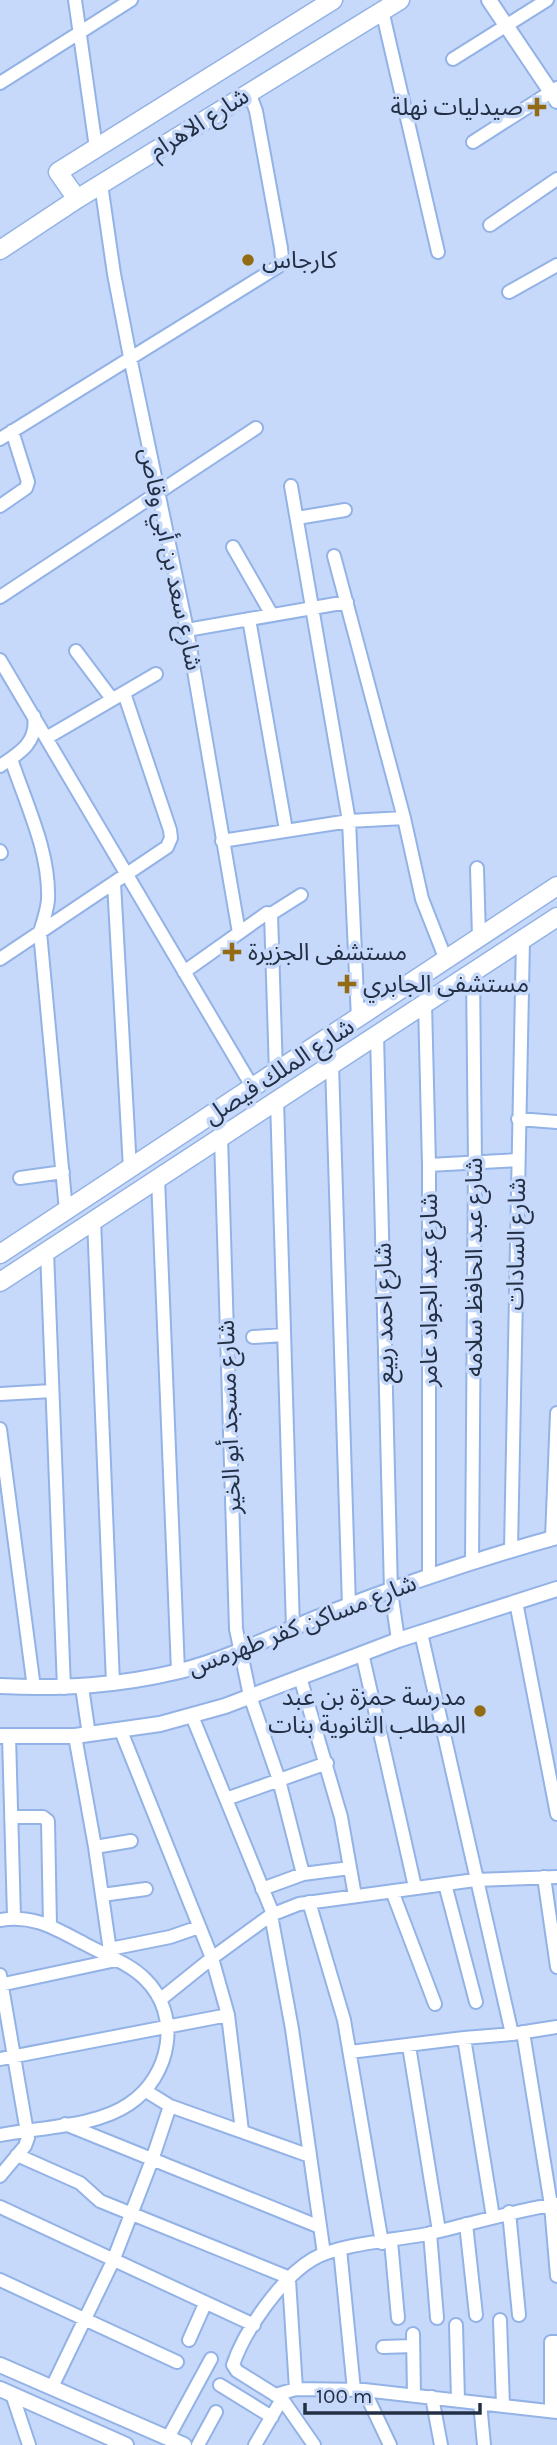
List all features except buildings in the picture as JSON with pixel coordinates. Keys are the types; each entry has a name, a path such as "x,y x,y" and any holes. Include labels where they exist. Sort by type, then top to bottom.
{"main road":[{"name":"شارع الاهرام","path":"77,199 58,172 333,0"},
{"name":"شارع الاهرام","path":"0,250 101,184 400,0"},
{"name":"شارع الملك فيصل","path":"0,1254 557,886"},
{"name":"شارع الملك فيصل","path":"0,1282 557,917"}],"street":[{"path":"75,0 96,148"},
{"path":"0,83 131,0"},
{"path":"473,142 555,94 489,0"},
{"path":"453,59 547,0"},
{"path":"382,10 439,252"},
{"path":"0,439 279,266 281,248 256,111 249,92"},
{"path":"489,225 557,179"},
{"name":"شارع سعد بن أبي وقاص","path":"101,184 130,357 187,630 239,933"},
{"path":"509,292 557,265"},
{"path":"0,597 256,428"},
{"path":"0,506 26,488 29,482 12,430"},
{"path":"291,486 349,821 358,1019"},
{"path":"297,518 345,509"},
{"path":"233,547 272,615"},
{"path":"334,556 404,818 422,899 446,960"},
{"path":"187,630 346,602"},
{"path":"249,619 286,830"},
{"path":"76,651 112,699"},
{"path":"0,660 48,737 253,1088"},
{"path":"48,737 156,674"},
{"path":"0,959 167,847 171,838 170,830 124,693"},
{"path":"33,715 34,728 30,741 22,752 5,763 45,865 48,902 40,932 66,1211"},
{"path":"222,841 349,821 404,818"},
{"path":"477,868 480,937"},
{"path":"114,883 130,1168"},
{"path":"184,972 267,913 271,914 301,895"},
{"path":"271,914 276,1073"},
{"name":"شارع السادات","path":"511,1549 523,939"},
{"name":"شارع عبد الحافظ سلامه","path":"472,1562 475,1163 473,972"},
{"name":"شارع عبد الجواد عامر","path":"425,1003 429,1165 429,1577"},
{"name":"شارع احمد ربيع","path":"377,1035 391,1591 398,1640"},
{"path":"332,1065 349,1606"},
{"path":"276,1100 292,1628"},
{"path":"518,1119 557,1122"},
{"name":"شارع مسجد أبو الخير","path":"221,1137 234,1617 250,1696 279,1780 303,1874"},
{"path":"429,1165 517,1160"},
{"path":"20,1178 62,1172"},
{"path":"158,1178 178,1671"},
{"path":"94,1220 113,1683"},
{"path":"47,1251 64,1688"},
{"path":"253,1337 284,1335"},
{"path":"0,1394 52,1391"},
{"path":"555,1537 557,1413"},
{"path":"0,1429 34,1688"},
{"name":"شارع مساكن كفر طهرمس","path":"0,1686 82,1687 178,1671 239,1651 292,1628 429,1577 555,1537"},
{"path":"14,1917 4,1736 82,1735 121,1731 191,1716 398,1640 557,1589"},
{"path":"516,1602 557,1814"},
{"path":"421,1633 475,1880 517,2033 554,2205 557,2276"},
{"path":"362,1653 415,1887"},
{"path":"300,1677 341,1817 355,1896"},
{"path":"82,1687 82,1735 95,1847 112,1956"},
{"path":"191,1716 272,1915 292,2029 324,2254"},
{"path":"121,1731 212,1958 228,2015 242,2131"},
{"path":"226,1799 327,1763"},
{"path":"8,1819 43,1817 48,1821 50,1926"},
{"path":"95,1847 131,1841"},
{"path":"261,1889 303,1874 350,1868"},
{"path":"161,1999 272,1915 309,1902 475,1880 550,1877 557,1967"},
{"path":"445,1884 476,2002"},
{"path":"102,1895 146,1889"},
{"path":"392,1891 435,2004"},
{"path":"309,1902 335,1989 350,2052 387,2242 398,2318"},
{"path":"0,1906 14,1917"},
{"path":"0,1920 28,1918 112,1956 144,1977 161,1999 168,2026 163,2062 146,2091 129,2104 112,2113 0,2135"},
{"path":"0,2176 27,2142 1,1982 112,1956 200,1927"},
{"path":"0,2059 228,2015"},
{"path":"350,2052 557,2027"},
{"path":"464,2038 493,2217"},
{"path":"409,2046 434,2232 437,2318"},
{"path":"146,2091 170,2106 310,2156"},
{"path":"52,2387 113,2261 170,2106"},
{"path":"65,2124 320,2227"},
{"path":"18,2155 80,2183 100,2200 290,2279"},
{"path":"314,2445 278,2397 237,2371 233,2365 254,2325 290,2279 311,2260 340,2249 387,2242 509,2212 554,2205"},
{"path":"0,2207 254,2325"},
{"path":"509,2212 519,2315"},
{"path":"466,2224 476,2315"},
{"path":"340,2249 359,2390 390,2445"},
{"path":"290,2279 296,2389"},
{"path":"0,2280 177,2362"},
{"path":"189,2340 205,2304"},
{"path":"500,2320 503,2406"},
{"path":"456,2325 458,2400"},
{"path":"383,2347 413,2340 414,2395"},
{"path":"255,2445 272,2417 278,2397 296,2389 359,2390 554,2412 554,2342"},
{"path":"168,2438 211,2359"},
{"path":"0,2365 184,2445"},
{"path":"220,2385 272,2417"},
{"path":"6,2391 119,2443 126,2418"},
{"path":"6,2391 29,2445"},
{"path":"432,2397 442,2445"},
{"path":"481,2403 484,2445"},
{"path":"198,2445 216,2412"}],"place":[{"name":"صيدليات نهلة","path":"537,107"},
{"name":"كارجاس","path":"248,260"},
{"name":"مستشفى الجزيرة","path":"232,952"},
{"name":"مستشفى الجابري","path":"347,984"},
{"name":"مدرسة حمزة بن عبد المطلب الثانوية بنات","path":"480,1711"}]}
